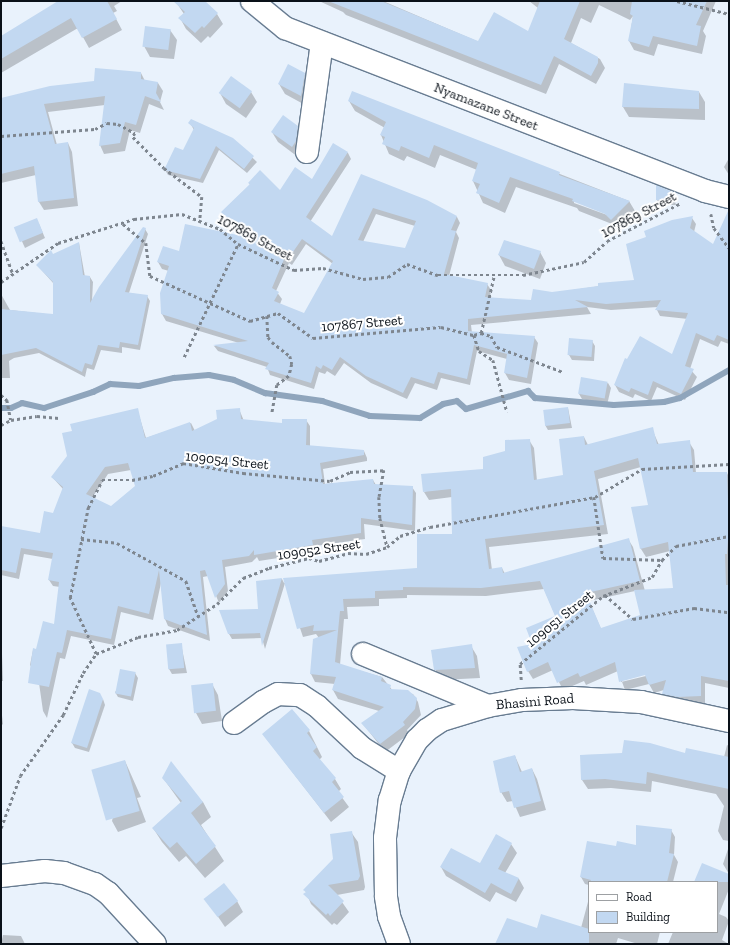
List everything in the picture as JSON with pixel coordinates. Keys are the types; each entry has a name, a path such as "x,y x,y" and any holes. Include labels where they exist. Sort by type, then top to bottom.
{"street":[{"name":"Nyamazane Street","path":"252,1 285,28 705,191 729,197"},
{"path":"308,152 322,43"},
{"path":"363,654 488,706"},
{"path":"234,723 262,702 278,694 300,695 317,706 362,748 399,772"},
{"name":"Bhasini Road","path":"399,944 389,916 386,896 385,838 390,800 399,772 417,740 427,730 442,720 488,706 522,700 610,698 640,702 729,721"},
{"path":"1,876 45,871 64,873 88,881 108,893 155,944"}],"path":[{"path":"677,1 729,14"},
{"path":"1,136 95,129 107,123 118,124 136,133 133,137 164,168 202,197 200,221"},
{"path":"705,191 714,228 729,248"},
{"name":"107869 Street","path":"1,282 58,243 134,219 182,214 220,229 238,244 294,270 323,268 363,279 388,277 406,264 438,275 523,275 584,262 607,241 705,191"},
{"name":"107867 Street","path":"122,224 146,243 150,276 250,321 278,313 313,338 441,327 474,335 481,333"},
{"path":"1,241 13,274"},
{"path":"184,357 208,302 238,244"},
{"path":"494,276 481,333 491,336 497,347 563,372"},
{"path":"267,316 268,337 290,356 292,364 289,376 277,385 272,413"},
{"path":"474,335 479,351 493,360 500,392 507,412"},
{"path":"1,395 7,400 11,420"},
{"path":"1,425 11,420 37,416 59,418"},
{"name":"109054 Street","path":"96,654 70,598 88,508 102,480 132,480 153,476 183,463 243,472 330,481 350,472 384,470 379,497 380,518 387,547"},
{"name":"109052 Street","path":"96,654 138,637 177,630 228,595 243,578 269,568 309,558 319,561 348,553 366,554 387,547 400,536 430,527 594,497 642,469 729,464"},
{"path":"594,497 603,558 662,560"},
{"name":"109051 Street","path":"522,700 520,664 605,595 652,577 662,560 676,546 729,536"},
{"path":"81,539 117,543 186,581 198,616"},
{"path":"605,595 633,619 694,608 729,612"},
{"path":"1,828 20,776 63,716 83,672 96,654"}],"building":[{"path":"58,1 107,1 117,19 82,38 71,18 1,59 1,36"},
{"path":"173,1 205,1 218,13 204,28 202,26 195,33 178,18 185,12"},
{"path":"328,1 381,1 478,41 494,12 528,31 540,1 580,1 564,39 598,57 598,63 591,76 554,56 541,85"},
{"path":"632,1 707,1 696,25 701,26 697,46 653,36 649,47 628,41 633,16 630,14"},
{"path":"145,26 171,29 168,50 142,47"},
{"path":"288,64 305,73 301,96 278,84"},
{"path":"95,68 141,72 141,79 158,82 156,93 161,102 145,96 136,125 125,122 120,143 99,146 105,96 44,104 55,144 68,142 74,198 38,202 34,166 1,174 1,98 50,86 94,81"},
{"path":"231,76 252,91 240,108 219,93"},
{"path":"624,83 699,91 699,109 622,107"},
{"path":"352,91 560,172 559,175 630,201 611,220 605,214 572,201 573,199 510,177 499,203 476,193 480,184 472,181 478,163 434,145 429,158 401,146 399,151 382,144 385,137 380,135 386,122 348,101"},
{"path":"283,115 298,126 296,141 292,147 271,132"},
{"path":"191,119 233,138 254,156 244,169 216,146 200,179 164,170 175,147 183,150 194,128 188,123"},
{"path":"333,143 348,152 306,217 332,236 361,174 427,200 457,216 451,230 456,231 444,274 488,283 485,297 531,300 533,289 552,292 598,286 598,283 634,280 626,244 646,237 644,231 672,220 693,216 690,228 713,244 729,209 729,340 717,335 714,341 696,333 685,366 694,369 681,394 653,381 648,395 631,388 629,392 614,385 625,358 627,359 640,336 672,354 688,313 655,310 661,300 606,304 575,300 588,307 468,319 468,331 535,336 527,378 504,373 507,354 474,345 467,379 438,372 434,384 411,377 403,393 366,376 340,357 332,370 323,365 321,369 316,366 311,383 265,369 269,363 213,345 248,341 161,314 160,293 169,266 157,262 163,246 179,251 185,224 247,237 221,212 250,184 248,183 260,170 280,190 295,167 312,179","holes":["373,208 416,221 405,248 358,240","302,239 333,261 304,313 274,301 279,292 272,288 285,257 288,259"]},
{"path":"656,185 673,192 674,200 656,200"},
{"path":"37,218 43,233 20,242 14,227"},
{"path":"143,227 146,228 125,292 148,295 138,345 120,342 119,348 98,345 92,365 85,363 82,372 36,348 1,355 1,309 53,314 53,282 36,265 51,250 53,254 79,242 83,275 90,276 90,303 99,287"},
{"path":"504,240 541,251 534,269 498,255"},
{"path":"569,338 593,340 591,357 568,355"},
{"path":"581,377 608,382 605,398 578,394"},
{"path":"568,407 570,423 545,426 543,410"},
{"path":"138,408 145,438 190,422 192,431 217,419 216,410 240,408 241,419 282,423 282,419 307,419 306,445 364,450 364,455 320,463 323,484 373,479 374,484 413,486 412,525 361,518 361,533 312,540 313,545 254,555 254,550 249,556 222,560 225,584 215,598 205,570 200,571 207,635 164,619 159,570 149,614 118,606 111,639 67,630 62,653 57,652 49,687 28,683 33,648 36,649 43,621 54,624 59,582 48,580 53,553 21,548 16,573 1,570 1,526 40,533 44,511 53,513 63,487 51,477 67,456 62,433 72,431 70,424","holes":["128,463 135,486 111,506 86,494 105,467"]},
{"path":"653,427 657,444 690,440 693,472 727,472 729,525 727,554 725,554 726,585 729,585 729,681 701,676 701,696 678,697 662,694 666,680 649,685 645,675 619,682 615,662 580,677 578,673 557,683 548,662 527,672 517,647 532,644 526,628 555,616 540,581 481,588 403,587 403,590 375,591 375,598 343,599 344,611 340,611 335,662 382,677 381,681 391,685 390,689 408,690 417,698 415,709 403,722 405,725 380,744 361,723 384,707 332,690 336,677 310,674 313,639 337,630 313,631 314,625 297,629 283,578 417,568 417,534 452,534 451,489 423,492 421,474 483,469 483,457 505,451 505,440 530,439 534,480 563,475 559,439 584,436 585,445","holes":["638,458 648,505 631,507 640,549 668,542 673,588 634,590 640,615 601,628 586,593 640,581 629,538 503,573 502,567 489,569 485,539 604,525 594,471"]},
{"path":"282,578 262,646 260,633 228,634 219,610 258,609 256,581"},
{"path":"182,643 184,668 168,669 166,644"},
{"path":"472,644 475,668 434,670 431,650"},
{"path":"120,669 136,672 131,697 115,694"},
{"path":"213,683 216,711 194,713 191,685"},
{"path":"89,689 100,693 103,699 87,748 71,743"},
{"path":"292,709 310,730 307,733 317,747 313,751 336,778 332,782 344,797 324,813 262,734"},
{"path":"624,740 650,743 685,753 686,748 729,757 729,789 647,772 646,784 605,779 581,780 580,755 622,753"},
{"path":"515,755 520,772 532,768 541,801 514,808 509,791 500,793 493,761"},
{"path":"125,760 140,811 106,821 91,770"},
{"path":"171,761 203,802 191,813 216,846 196,864 177,842 170,848 152,828 182,801 162,778"},
{"path":"636,825 672,829 669,853 674,854 667,881 590,881 580,877 587,841 616,846 617,841 636,845"},
{"path":"352,831 360,876 358,880 328,885 344,901 330,916 328,913 326,915 303,894 306,892 303,890 333,859 330,834"},
{"path":"496,834 512,843 498,869 519,878 511,894 491,883 485,893 440,867 451,848 480,863"},
{"path":"702,863 729,874 729,882 694,881"},
{"path":"224,883 238,901 218,917 204,899"},
{"path":"541,914 588,929 589,944 495,944 507,918 537,928"}],"waterway":[{"path":"1,408 11,408 22,403 44,408 93,392 110,384 139,386 174,378 209,375 234,380 265,393 322,401 370,416 420,418 443,404 457,401 466,409 528,391 535,398 614,405 664,402 680,398 729,370"}]}
